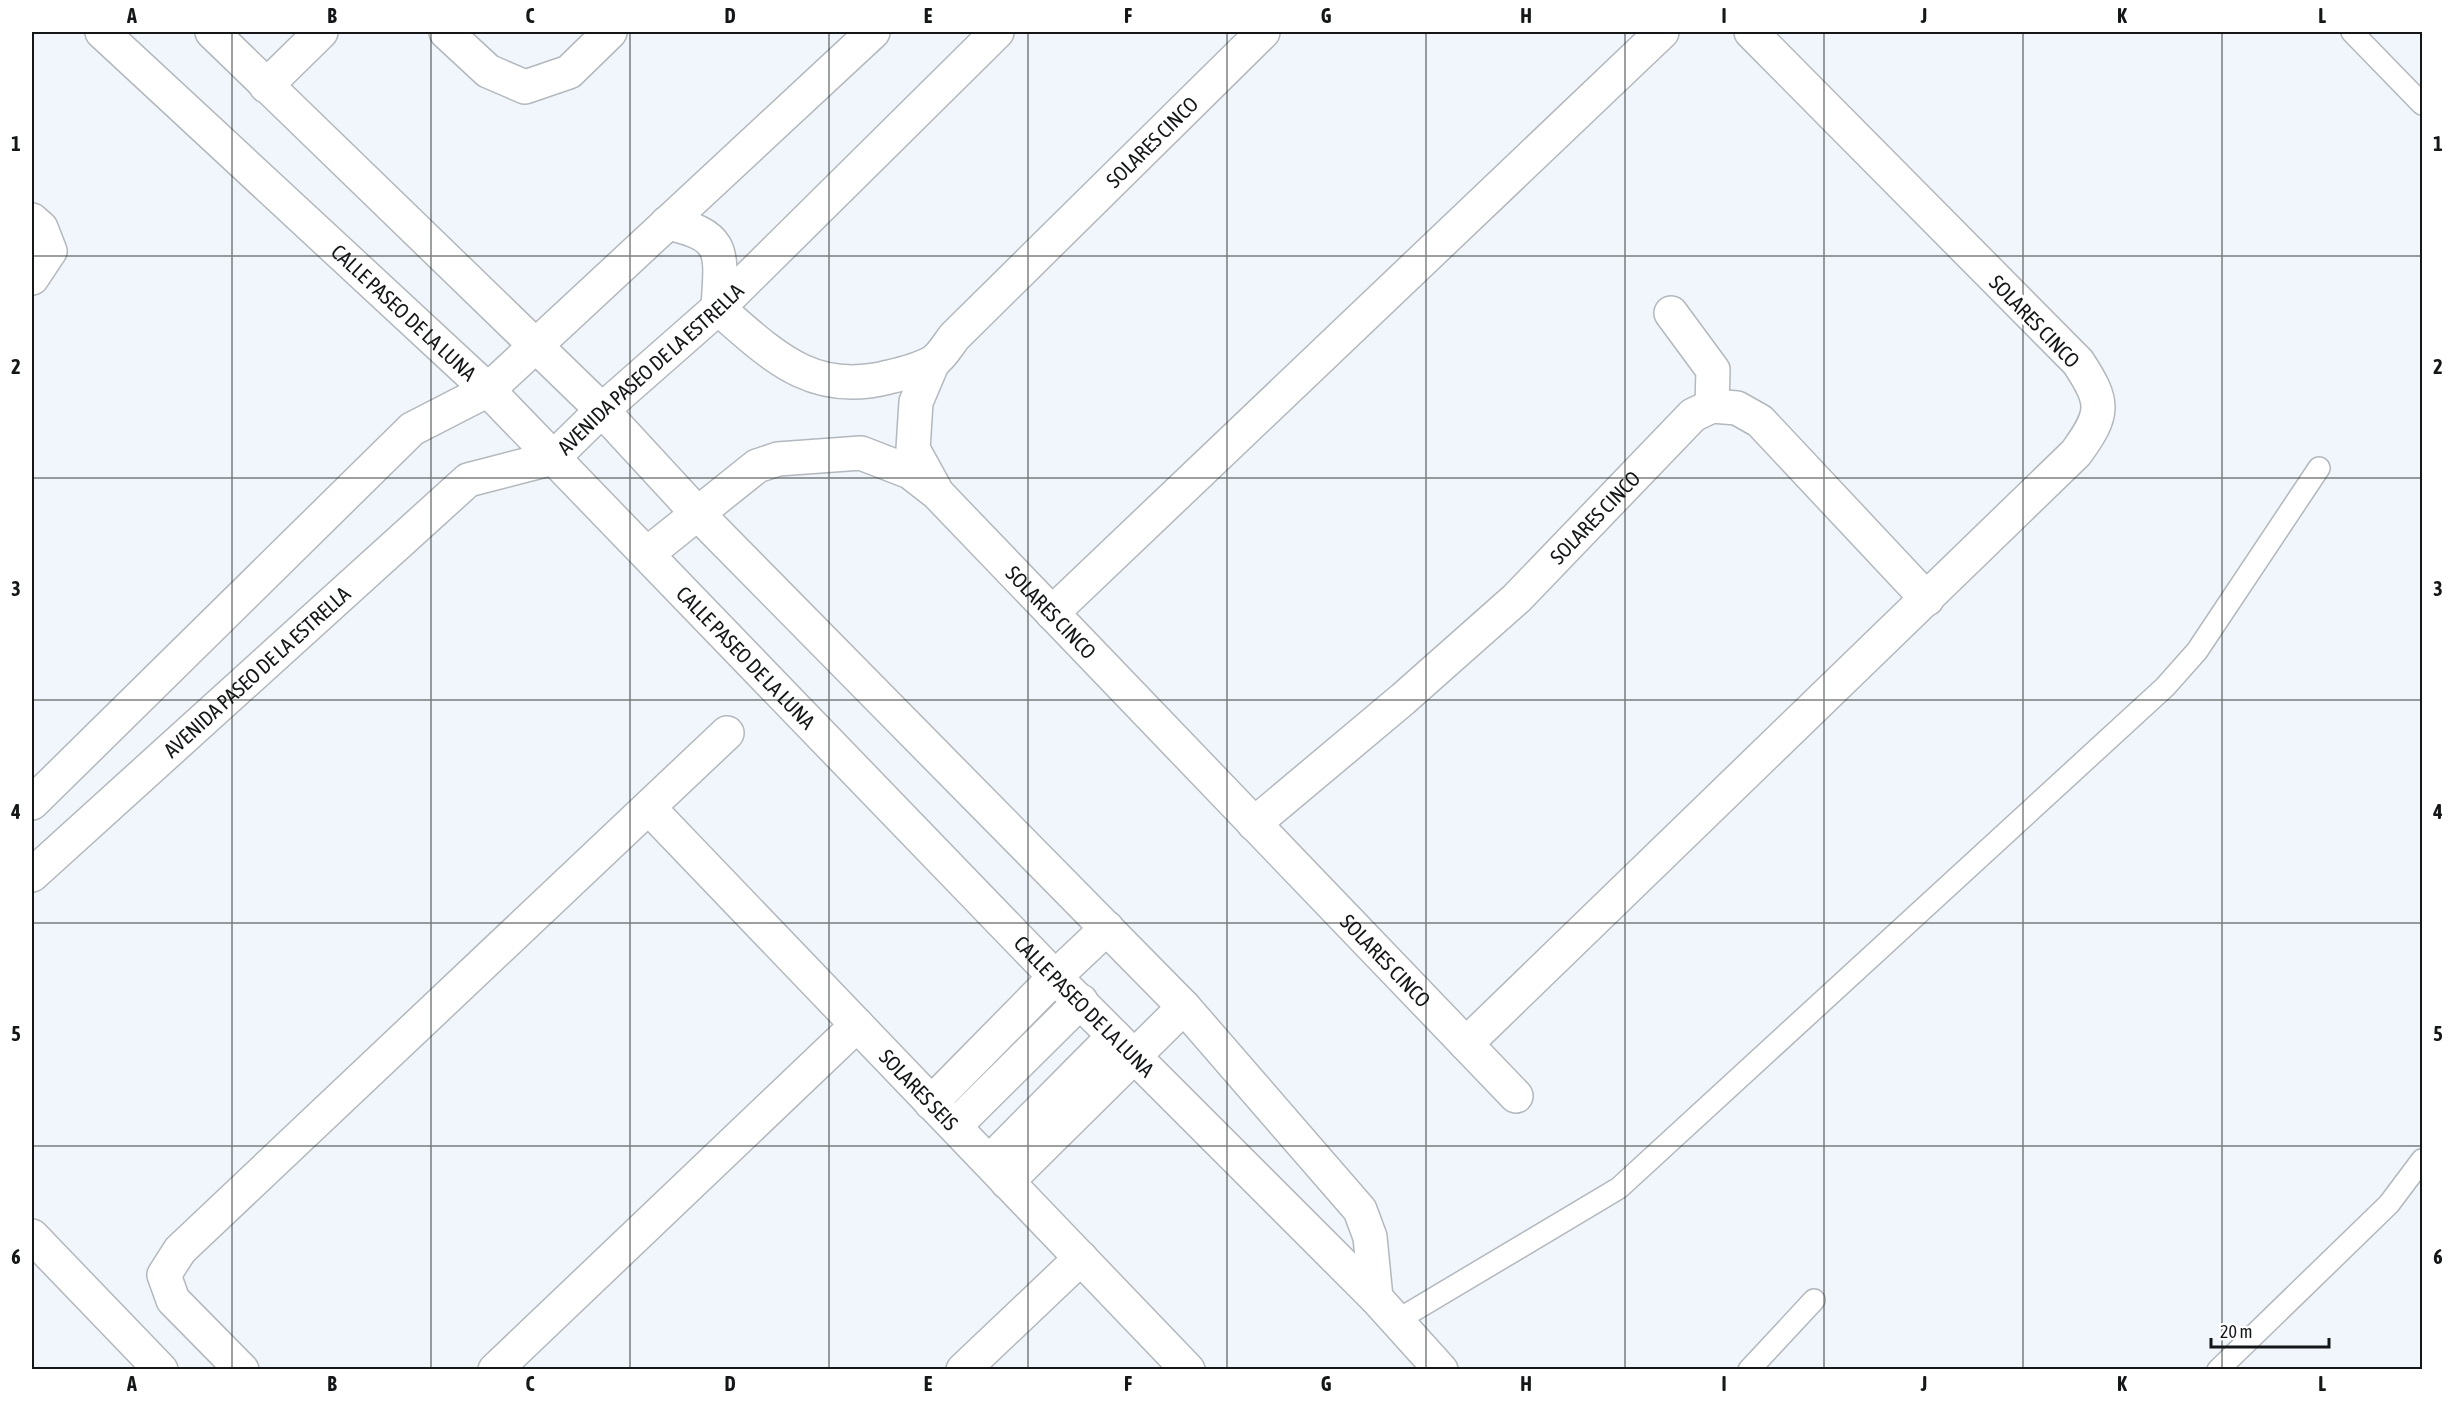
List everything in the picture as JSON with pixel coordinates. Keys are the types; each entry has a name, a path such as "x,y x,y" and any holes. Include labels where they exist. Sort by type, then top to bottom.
{"street":[{"name":"CALLE PASEO DE LA LUNA","path":"102,32 488,390 1055,977 1386,1309 1441,1370"},
{"path":"266,86 321,32"},
{"path":"446,32 488,71 525,87 569,72 610,32"},
{"path":"32,803 412,429 488,390 873,32"},
{"name":"AVENIDA PASEO DE LA ESTRELLA","path":"32,875 468,480 553,458 602,411 718,308 997,32"},
{"name":"SOLARES CINCO","path":"933,362 954,338 1263,32"},
{"path":"1052,613 1662,32"},
{"name":"SOLARES CINCO","path":"1466,1044 2076,453 2092,430 2098,409 2095,388 2078,362 1750,32"},
{"path":"219,33 266,86 537,345 698,514 1184,1006 1359,1210 1370,1237 1386,1309"},
{"path":"32,220 41,228 50,251 32,278"},
{"path":"667,223 704,233 713,244 721,261 718,308 755,340 786,362 815,378 840,383 864,383 933,362"},
{"path":"1671,313 1713,370 1712,406 1737,408 1760,421 1927,599"},
{"path":"933,362 916,402 913,449 937,493"},
{"name":"SOLARES CINCO","path":"1254,824 1403,699 1517,598 1585,529 1669,437 1693,415 1712,406"},
{"name":"SOLARES CINCO","path":"647,554 757,466 778,459 861,453 910,472 937,493 1516,1096"},
{"path":"242,1370 173,1300 164,1275 180,1250 727,733"},
{"name":"SOLARES SEIS","path":"649,808 1188,1370"},
{"path":"931,1102 1107,928"},
{"path":"955,1126 1081,1001"},
{"path":"998,1172 1124,1046 1184,1006"},
{"path":"495,1370 857,1025"},
{"path":"32,1236 161,1370"},
{"path":"963,1370 1082,1258"}],"lane":[{"path":"2352,32 2422,104"},
{"path":"1386,1309 1619,1188 2156,695 2197,651 2319,468"},
{"path":"2218,1370 2389,1204 2422,1160"},
{"path":"1749,1370 1814,1300"}]}
